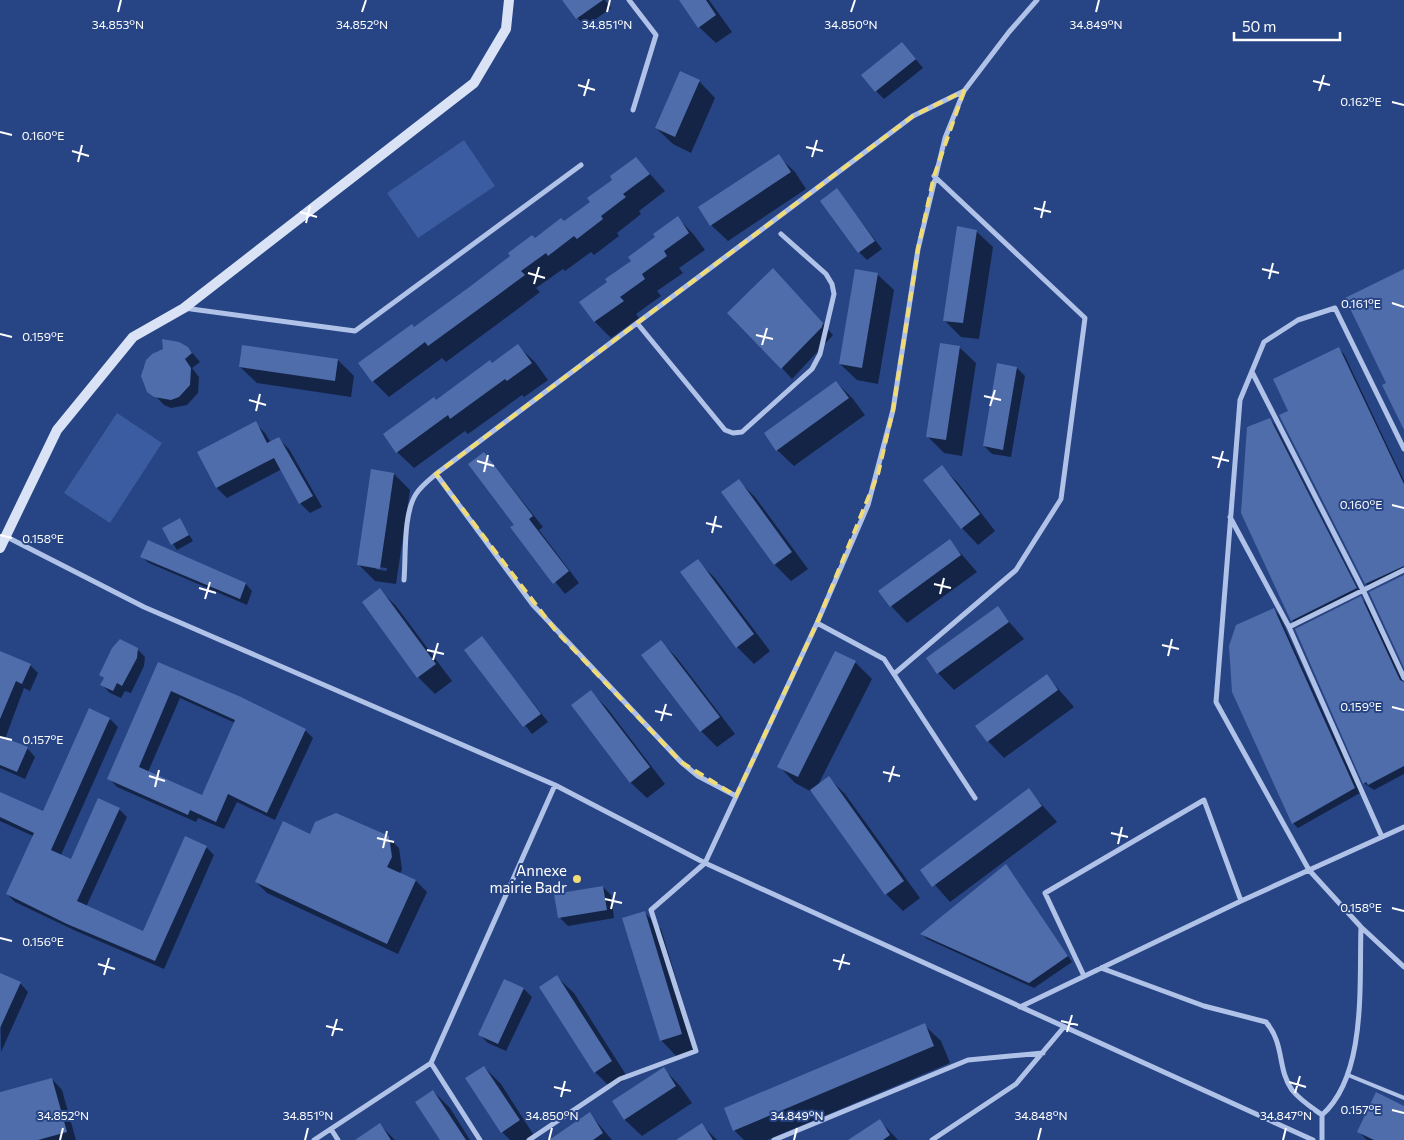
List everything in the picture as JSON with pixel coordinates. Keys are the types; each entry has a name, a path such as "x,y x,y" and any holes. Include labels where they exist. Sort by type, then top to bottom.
{"main road":[{"path":"0,548 57,430 133,337 184,308 474,83 506,28 509,0"}],"street":[{"path":"629,0 656,35 633,110"},
{"path":"529,1140 620,1079 696,1050 651,910 705,863 817,623 868,505 886,442 899,378 918,249 934,176 945,138 964,91 1036,0"},
{"path":"404,580 410,509 417,493 436,474 914,116 964,91"},
{"path":"184,308 355,331 581,165"},
{"path":"894,674 1016,570 1061,499 1085,318 934,176"},
{"path":"637,323 725,430 733,433 742,432 812,369 820,354 834,294 832,284 826,274 781,234"},
{"path":"1404,449 1335,308 1298,320 1264,342 1240,400 1216,702 1309,870 1361,927 1404,967"},
{"path":"1252,372 1364,592 1404,678"},
{"path":"436,474 521,590 556,631 681,762 698,776 736,796"},
{"path":"1230,516 1289,627 1382,837"},
{"path":"5,536 144,607 556,785 705,863 1313,1140"},
{"path":"1289,627 1364,592 1404,570"},
{"path":"817,623 884,659 975,798"},
{"path":"314,1140 431,1063 556,785"},
{"path":"1084,976 1045,893 1204,800 1241,901"},
{"path":"1020,1007 1241,901 1404,827"},
{"path":"1322,1140 1322,1115 1334,1104 1348,1075 1357,1032 1361,927"},
{"path":"1101,968 1204,1006 1266,1022 1279,1042 1283,1065 1291,1088 1322,1115"},
{"path":"932,1140 1016,1084 1064,1027"},
{"path":"774,1140 968,1060 1043,1053"},
{"path":"431,1063 480,1140"},
{"path":"332,1128 338,1140"}],"lane":[{"path":"1348,1075 1404,1098"}],"highlighted area":[{"path":"964,91 934,176 918,249 893,410 878,474 817,623 736,796 681,762 556,631 436,474 913,116"}],"shaded area":[{"path":"464,140 495,186 418,238 387,193"},
{"path":"117,413 162,443 110,523 64,493"}],"building":[{"path":"562,0 603,0 576,19"},
{"path":"679,0 706,0 716,15 698,28"},
{"path":"902,42 916,59 875,92 861,75"},
{"path":"680,71 700,80 675,137 655,128"},
{"path":"779,154 791,172 710,226 698,207"},
{"path":"636,157 650,174 623,194 626,197 601,216 603,219 577,239 574,236 548,256 546,253 521,271 525,275 428,346 425,342 372,382 358,363 412,324 414,327 468,288 510,256 508,253 532,235 535,238 561,218 564,221 590,202 587,198 612,180 610,176"},
{"path":"837,188 875,241 858,253 820,201"},
{"path":"678,216 689,233 664,251 667,256 642,274 645,279 620,297 624,301 594,322 579,302 607,282 605,279 631,261 628,257 655,237 653,234"},
{"path":"957,226 977,230 963,323 943,321"},
{"path":"773,268 823,323 822,327 781,369 727,313"},
{"path":"855,269 878,273 862,368 839,364"},
{"path":"1404,269 1404,430 1382,385 1386,383 1345,298"},
{"path":"162,339 179,342 188,347 192,353 185,359 191,368 190,385 179,397 171,400 154,397 147,392 141,376 146,360 152,354 163,349"},
{"path":"940,343 960,346 946,440 926,437"},
{"path":"518,344 532,363 507,381 505,379 450,419 448,415 396,453 383,434 434,397 436,400 490,360 492,363"},
{"path":"242,345 338,359 335,381 239,367"},
{"path":"1339,347 1404,484 1404,566 1365,584 1279,415 1288,411 1273,379"},
{"path":"997,363 1017,367 1003,450 983,446"},
{"path":"836,381 849,398 776,451 764,433"},
{"path":"1270,418 1357,588 1291,621 1241,513 1247,427"},
{"path":"256,421 267,443 279,437 313,496 299,504 274,458 216,488 197,452"},
{"path":"484,452 533,516 529,519 569,571 553,584 510,527 514,525 468,464"},
{"path":"942,465 980,514 961,529 923,480"},
{"path":"371,469 394,473 380,569 357,565"},
{"path":"739,479 792,552 774,565 721,492"},
{"path":"180,518 189,535 171,545 162,528"},
{"path":"950,539 961,555 890,607 878,591"},
{"path":"148,540 246,583 240,599 140,557"},
{"path":"698,559 754,634 736,648 680,572"},
{"path":"1404,575 1404,668 1369,592"},
{"path":"380,588 436,664 417,678 362,602"},
{"path":"1361,596 1400,680 1404,682 1404,766 1368,785 1366,782 1363,784 1295,629"},
{"path":"998,606 1009,622 937,674 926,658"},
{"path":"1274,608 1355,788 1292,824 1232,692 1229,646 1236,625"},
{"path":"482,636 541,714 523,727 464,650"},
{"path":"120,639 138,648 137,658 122,686 117,683 113,691 100,685 104,678 99,675 112,648"},
{"path":"661,640 720,717 700,732 641,655"},
{"path":"0,651 31,664 22,684 16,681 0,719"},
{"path":"835,651 856,661 798,777 777,767"},
{"path":"158,662 241,697 306,729 267,813 228,794 216,822 190,810 188,815 107,779","holes":["171,691 235,720 202,795 139,767"]},
{"path":"1047,674 1058,690 987,742 975,726"},
{"path":"591,690 650,767 630,783 571,705"},
{"path":"89,708 110,718 51,850 71,859 98,798 120,808 77,901 143,931 185,836 207,846 155,961 67,924 6,894 34,833 0,817 0,792 43,811"},
{"path":"0,736 28,747 17,772 0,765"},
{"path":"829,776 904,881 885,895 810,790"},
{"path":"1029,788 1042,806 932,887 920,870"},
{"path":"336,813 389,836 392,857 387,867 416,880 387,944 255,882 283,821 310,834 315,822"},
{"path":"1006,864 1068,956 1029,983 920,934"},
{"path":"603,886 607,910 558,918 554,894"},
{"path":"645,911 682,1034 660,1041 622,918"},
{"path":"0,973 21,982 0,1028"},
{"path":"557,975 612,1061 594,1073 539,987"},
{"path":"504,979 524,988 498,1044 478,1035"},
{"path":"925,1023 934,1046 733,1131 724,1108"},
{"path":"484,1066 520,1120 501,1133 465,1078"},
{"path":"664,1067 676,1086 624,1120 612,1101"},
{"path":"52,1078 67,1132 38,1140 0,1140 0,1092"},
{"path":"433,1090 466,1140 440,1140 415,1102"},
{"path":"1376,1092 1404,1106 1404,1140 1374,1140 1357,1132"},
{"path":"590,1112 603,1133 593,1140 549,1140"},
{"path":"880,1119 890,1135 883,1140 848,1140"},
{"path":"380,1123 391,1140 355,1140"},
{"path":"702,1123 713,1140 676,1140"}],"place":[{"name":"Annexe mairie Badr","path":"577,879"}]}
